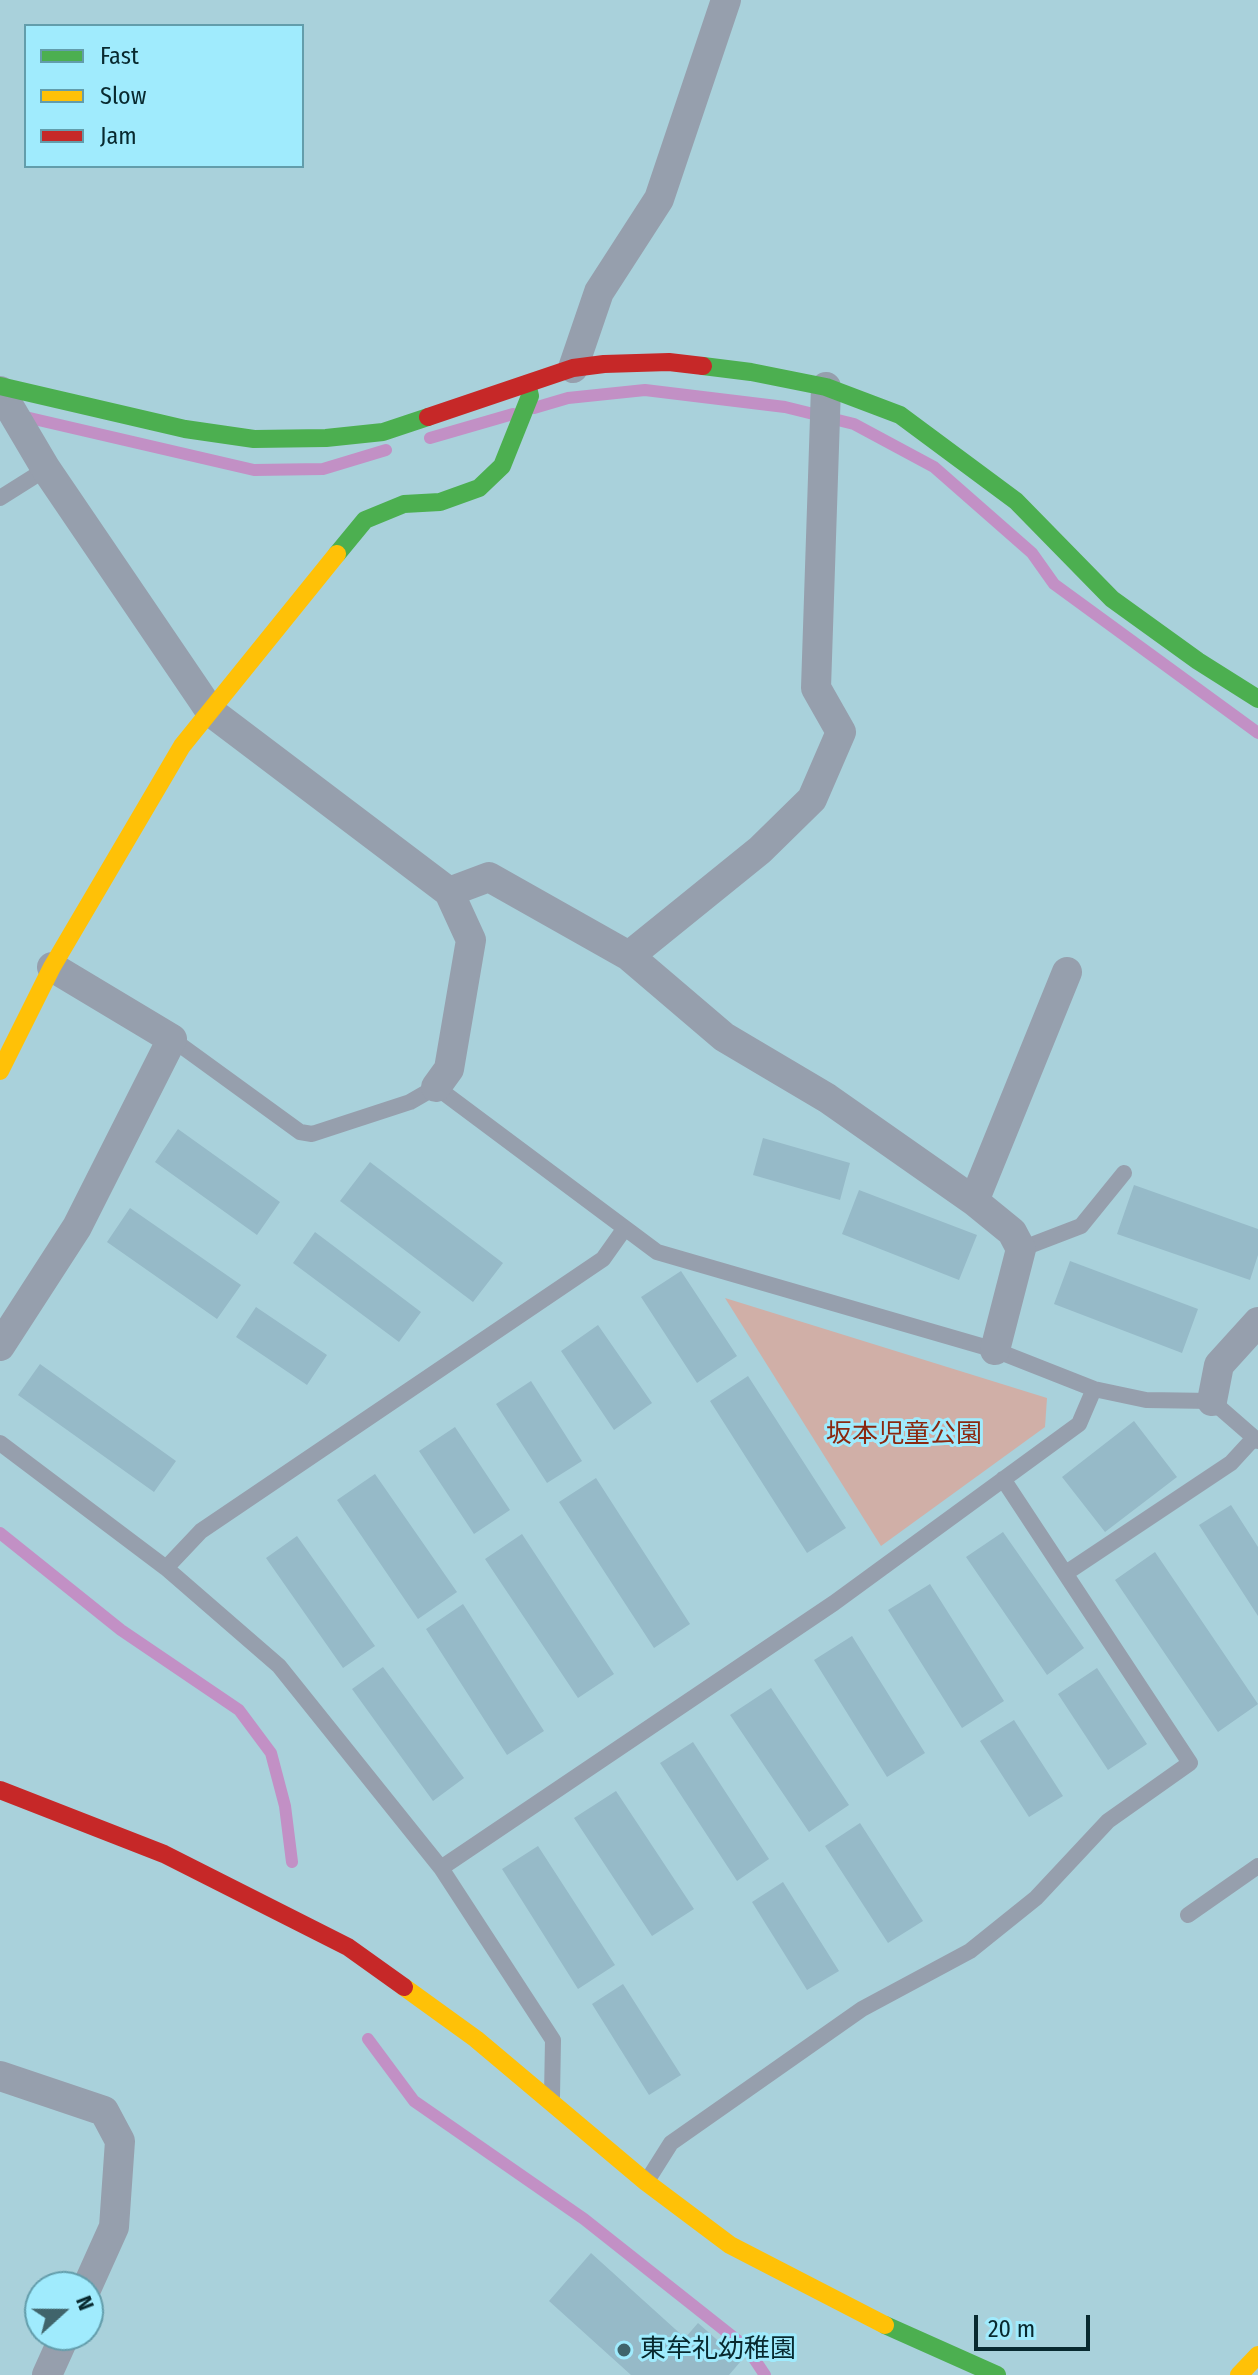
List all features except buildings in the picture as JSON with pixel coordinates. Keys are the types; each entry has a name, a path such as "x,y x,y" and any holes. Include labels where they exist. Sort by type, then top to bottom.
{"street":[{"path":"573,368 599,292 659,199 726,0"},
{"path":"0,389 185,429 254,439 326,438 383,432 573,368 604,364 669,362 751,372 826,387 900,415 913,424 1016,501 1112,599 1198,661 1258,699"},
{"path":"0,1071 52,967 182,746 365,520 404,504 440,502 479,488 502,466 530,396 527,384"},
{"path":"629,956 760,850 812,799 841,732 816,688 826,387"},
{"path":"0,389 46,469 211,712 449,892 471,940 449,1069 436,1087"},
{"path":"449,892 489,877 629,956 724,1037 827,1098 974,1201 1012,1232 1021,1249 995,1350"},
{"path":"0,1346 77,1227 172,1039 52,967"},
{"path":"974,1201 1067,972"},
{"path":"1212,1401 1219,1365 1258,1322"},
{"path":"0,1790 164,1854 348,1947 476,2039 646,2182 730,2245 857,2312 997,2375"},
{"path":"0,2076 104,2111 120,2141 114,2227 94,2271"},
{"path":"47,2375 58,2351"},
{"path":"1239,2375 1258,2355"}],"lane":[{"path":"0,498 46,469"},
{"path":"172,1039 300,1132 312,1134 410,1102 436,1087 657,1252 995,1350 1094,1389 1146,1400 1212,1401 1256,1439 1231,1463 1066,1573"},
{"path":"1021,1249 1081,1226 1124,1173"},
{"path":"166,1568 201,1531 603,1259 625,1228"},
{"path":"441,1868 834,1603 1079,1424 1094,1389"},
{"path":"0,1443 166,1568 279,1666 441,1868 553,2040 552,2102"},
{"path":"646,2182 671,2143 862,2009 970,1951 1036,1898 1108,1821 1190,1763 1003,1479"},
{"path":"1188,1915 1258,1866"}],"green space":[{"name":"坂本児童公園","path":"725,1298 1047,1398 1045,1427 881,1546"}],"waterway":[{"path":"534,408 568,398 645,390 785,407 854,424 934,467 1032,553 1054,584 1258,733"},
{"path":"430,438 513,414"},
{"path":"21,416 254,470 323,469 386,450"},
{"path":"0,1533 121,1630 239,1710 271,1753 285,1806 292,1862"},
{"path":"368,2039 414,2101 584,2219 747,2348 765,2375"}],"traffic: fast":[{"path":"703,366 826,387 900,415 1016,501 1112,599 1198,661 1258,699"},
{"path":"337,554 365,520 404,504 440,502 479,488 502,466 530,396 527,384"},
{"path":"0,386 185,429 254,439 326,438 383,432 428,417"},
{"path":"885,2325 997,2375"}],"traffic: slow":[{"path":"0,1071 52,967 182,746 337,554"},
{"path":"404,1987 476,2039 646,2182 730,2245 885,2325"},
{"path":"1239,2375 1258,2355"}],"traffic: jam":[{"path":"428,417 573,368 669,362 703,366"},
{"path":"0,1790 164,1854 348,1947 404,1987"}],"place":[{"name":"東牟礼幼稚園","path":"624,2350"}]}
